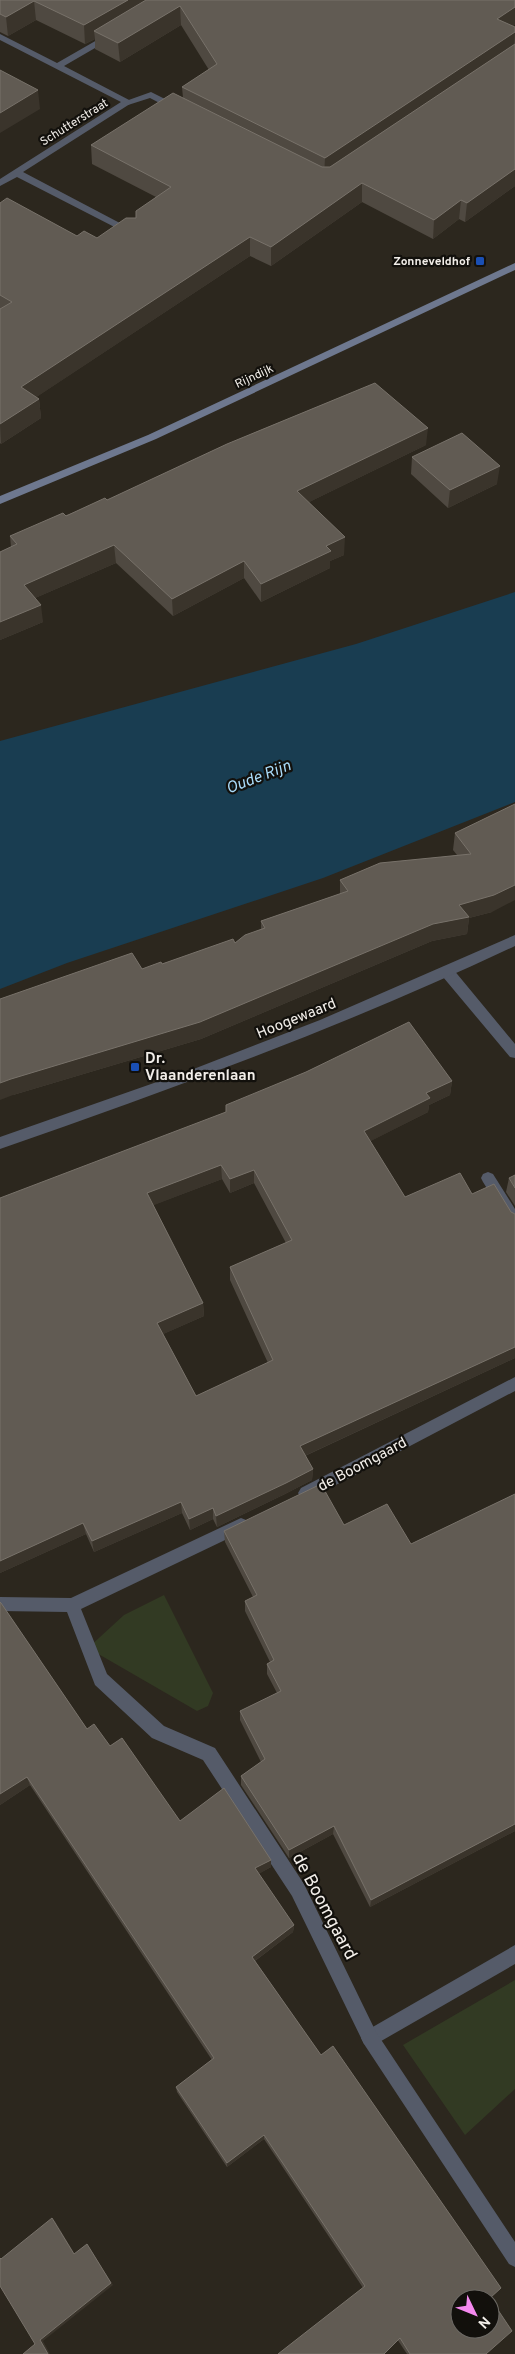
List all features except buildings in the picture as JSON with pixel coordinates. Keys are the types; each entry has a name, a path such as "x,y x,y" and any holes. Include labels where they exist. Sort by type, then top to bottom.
{"main road":[{"name":"Rijndijk","path":"0,500 152,437 515,266"}],"street":[{"path":"58,66 123,28"},
{"name":"Schutterstraat","path":"0,37 128,102"},
{"path":"128,102 151,95 184,112"},
{"name":"Schutterstraat","path":"0,183 128,102"},
{"path":"17,173 133,234"},
{"name":"Hoogewaard","path":"0,1144 260,1051 448,973 515,940"},
{"path":"448,973 515,1053"},
{"path":"488,1178 515,1221"},
{"name":"de Boomgaard","path":"291,1501 515,1384"},
{"path":"0,1604 72,1605 256,1518"},
{"name":"de Boomgaard","path":"72,1605 101,1679 158,1732 209,1754 298,1890 370,2038 515,2258"},
{"path":"370,2038 515,1954"}],"green space":[{"path":"164,1595 213,1693 208,1706 197,1711 88,1648 124,1615"},
{"path":"515,1980 515,2089 465,2135 403,2045"}],"water":[{"name":"Oude Rijn","path":"515,592 515,802 323,878 67,963 0,989 0,741 356,644"}],"place":[{"name":"Zonneveldhof","path":"480,261"},
{"name":"Dr. Vlaanderenlaan","path":"135,1067"}]}
